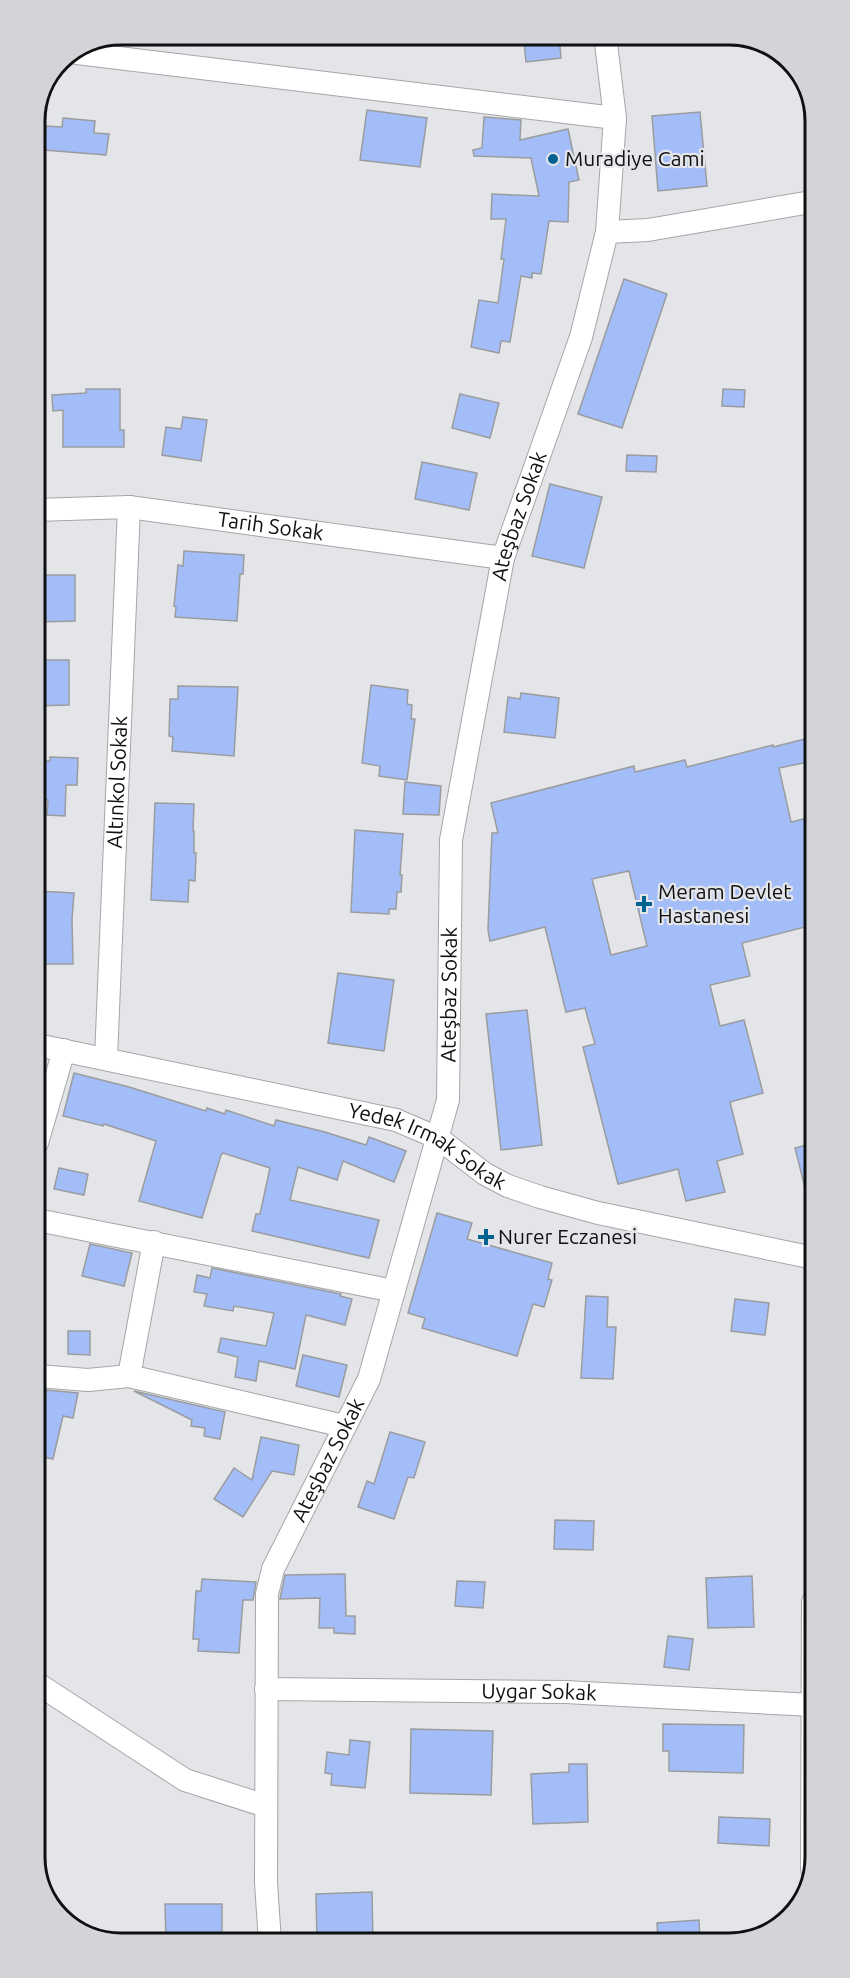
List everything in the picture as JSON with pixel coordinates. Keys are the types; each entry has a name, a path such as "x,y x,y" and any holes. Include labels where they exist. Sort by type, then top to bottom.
{"street":[{"name":"Ateşbaz Sokak","path":"269,1933 266,1883 267,1594 273,1569 369,1379 448,1101 451,840 503,558 581,337 607,232 615,118 606,45"},
{"path":"85,54 615,118"},
{"path":"607,232 648,230 805,203"},
{"name":"Tarih Sokak","path":"45,510 129,507 503,558"},
{"name":"Altınkol Sokak","path":"106,1058 129,507"},
{"name":"Yedek Irmak Sokak","path":"45,1046 396,1120 438,1138 485,1174 508,1186 540,1197 598,1213 805,1256"},
{"path":"45,1115 64,1050"},
{"path":"45,1222 394,1291"},
{"path":"129,1376 154,1242"},
{"path":"45,1377 88,1380 129,1376 344,1426"},
{"path":"45,1688 185,1780 266,1806"},
{"name":"Uygar Sokak","path":"266,1689 565,1692 805,1705"}],"building":[{"path":"524,45 560,45 561,58 526,62"},
{"path":"367,110 427,118 420,167 360,160"},
{"path":"700,112 707,186 658,191 652,116"},
{"path":"484,117 521,120 520,140 568,129 579,180 569,182 568,222 549,221 541,274 532,273 532,278 521,276 510,342 501,341 499,353 471,347 479,300 498,303 504,259 501,259 506,219 491,219 492,194 539,196 531,158 474,156 473,150 482,148"},
{"path":"63,118 95,121 94,133 109,134 106,155 45,150 46,126 62,127"},
{"path":"624,279 667,294 622,428 578,414"},
{"path":"86,389 120,389 120,430 124,430 124,447 63,447 63,410 53,411 52,395 86,393"},
{"path":"723,389 745,390 744,407 722,406"},
{"path":"460,394 499,403 490,438 452,428"},
{"path":"183,417 207,420 201,461 162,455 166,427 181,429"},
{"path":"627,455 657,456 656,472 626,471"},
{"path":"422,462 477,473 469,510 415,499"},
{"path":"550,484 602,497 584,568 532,556"},
{"path":"184,551 244,555 243,574 240,574 237,621 175,617 178,565 183,566"},
{"path":"45,575 75,575 75,621 45,622"},
{"path":"45,660 69,660 69,705 45,706"},
{"path":"371,685 408,690 407,704 412,705 411,719 415,719 407,780 379,776 380,766 362,763"},
{"path":"178,686 238,687 234,756 172,751 173,737 169,736 170,699 178,699"},
{"path":"521,693 559,698 555,738 504,732 508,697 520,699"},
{"path":"805,739 805,763 779,768 791,822 805,819 805,927 742,943 750,976 710,985 720,1026 744,1020 763,1093 730,1102 743,1154 717,1161 725,1192 686,1201 678,1169 618,1184 583,1047 595,1044 585,1008 566,1012 545,927 490,941 488,930 492,833 498,833 491,803 634,766 635,772 685,760 687,767 773,745 773,747","holes":["629,871 647,946 611,955 592,879"]},
{"path":"50,757 78,758 77,785 66,785 65,816 47,815 45,761 50,761"},
{"path":"405,782 441,786 439,815 403,814"},
{"path":"155,803 194,804 195,881 189,880 188,902 151,900"},
{"path":"355,830 403,834 401,892 397,892 396,909 389,909 389,914 351,912"},
{"path":"45,891 74,893 73,964 45,964"},
{"path":"338,973 394,980 384,1051 328,1043"},
{"path":"527,1010 542,1145 501,1150 486,1014"},
{"path":"74,1073 206,1111 207,1108 225,1114 226,1110 274,1126 276,1120 366,1145 369,1137 406,1151 394,1182 343,1161 337,1180 298,1167 290,1200 379,1220 369,1258 252,1231 256,1214 260,1214 270,1168 223,1153 202,1218 139,1201 156,1141 104,1124 103,1126 63,1116"},
{"path":"805,1145 805,1188 795,1148"},
{"path":"59,1168 88,1174 84,1195 54,1189"},
{"path":"437,1213 472,1223 467,1239 552,1263 548,1279 552,1280 544,1307 533,1304 517,1356 422,1328 425,1318 408,1313"},
{"path":"90,1244 132,1253 124,1286 82,1276"},
{"path":"212,1268 341,1294 340,1296 352,1299 345,1325 306,1315 295,1369 259,1361 256,1381 235,1377 238,1357 218,1352 221,1338 266,1346 274,1313 234,1306 233,1311 204,1306 207,1294 194,1292 197,1275 210,1278"},
{"path":"586,1296 608,1297 607,1327 616,1327 613,1379 581,1378"},
{"path":"735,1299 769,1303 765,1335 731,1331"},
{"path":"68,1331 90,1331 90,1355 68,1354"},
{"path":"303,1355 347,1365 339,1397 296,1386"},
{"path":"46,1390 78,1393 73,1418 63,1416 53,1459 45,1457"},
{"path":"134,1391 225,1412 220,1439 204,1436 205,1428 191,1426 192,1420"},
{"path":"390,1432 425,1442 414,1478 408,1477 394,1519 358,1507 367,1481 374,1484"},
{"path":"261,1437 299,1445 294,1475 272,1471 243,1517 214,1499 234,1468 252,1480"},
{"path":"555,1520 594,1521 593,1550 554,1549"},
{"path":"345,1574 346,1616 355,1616 355,1634 334,1633 334,1628 319,1628 320,1598 280,1599 285,1575"},
{"path":"752,1576 754,1627 708,1628 706,1578"},
{"path":"202,1579 256,1582 253,1600 243,1600 239,1653 198,1651 199,1639 193,1639 196,1591 201,1591"},
{"path":"457,1581 485,1582 483,1608 455,1606"},
{"path":"668,1636 693,1639 689,1670 664,1667"},
{"path":"663,1724 744,1725 743,1773 669,1771 669,1751 663,1751"},
{"path":"411,1729 493,1731 491,1795 410,1793"},
{"path":"350,1740 370,1742 365,1788 331,1785 332,1774 325,1773 327,1752 349,1755"},
{"path":"569,1764 587,1764 588,1822 533,1824 531,1774 569,1772"},
{"path":"719,1817 770,1819 769,1846 718,1843"},
{"path":"372,1892 373,1933 317,1933 316,1894"},
{"path":"165,1904 222,1904 222,1933 166,1933"},
{"path":"699,1920 700,1933 658,1933 657,1923"}],"place":[{"name":"Muradiye Cami","path":"553,159"},
{"name":"Meram Devlet Hastanesi","path":"644,904"},
{"name":"Nurer Eczanesi","path":"486,1237"}]}
